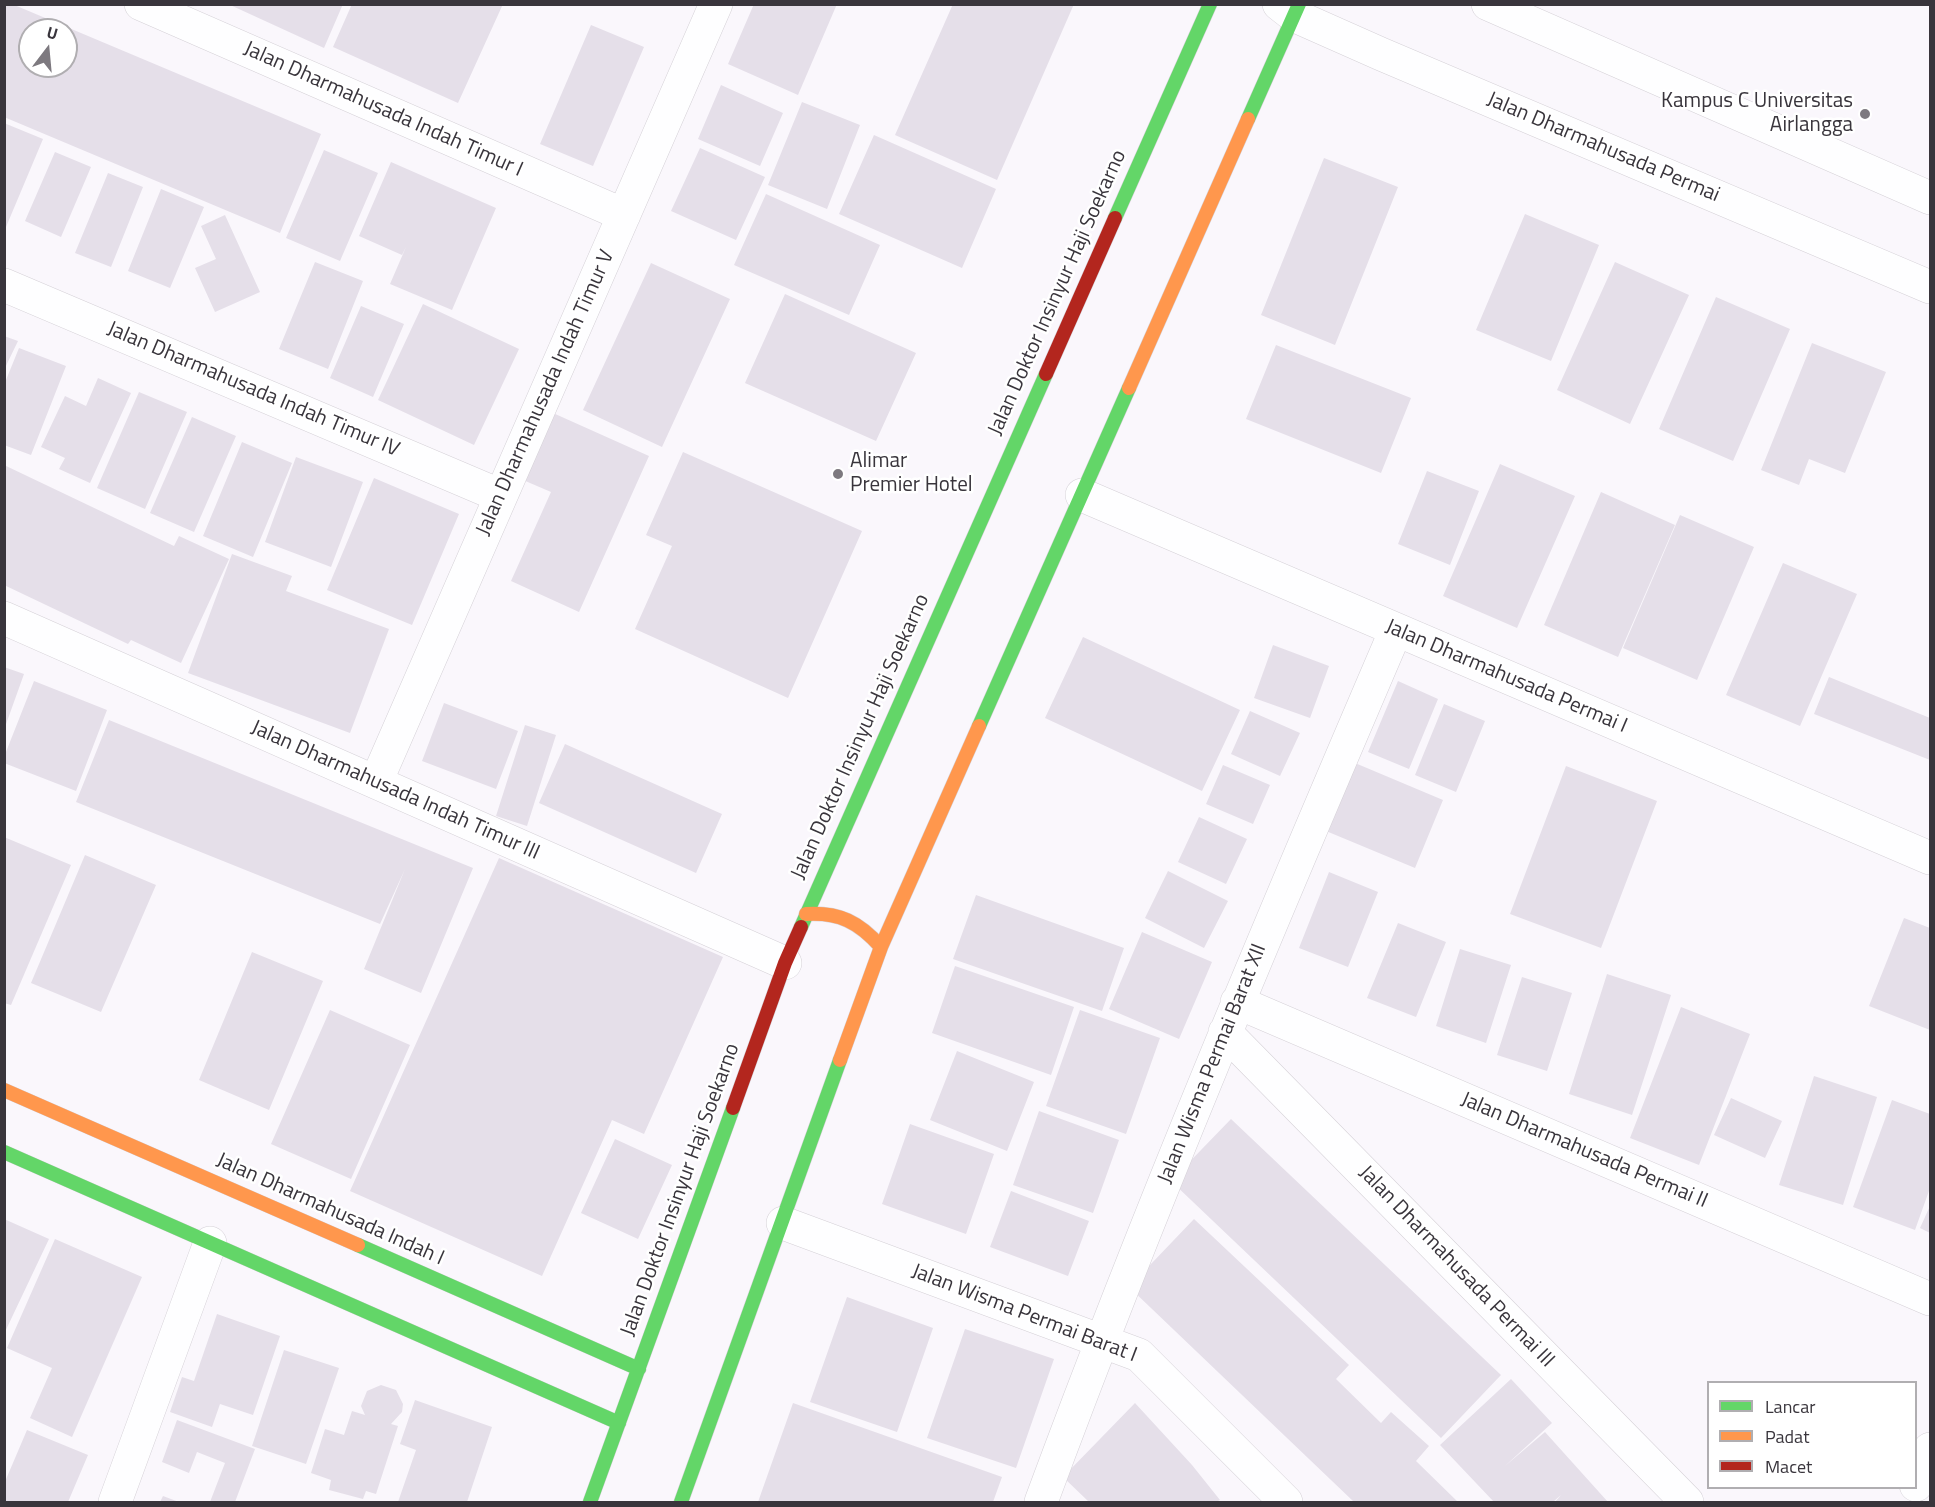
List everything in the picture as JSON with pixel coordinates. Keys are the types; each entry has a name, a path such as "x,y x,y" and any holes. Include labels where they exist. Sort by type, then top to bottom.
{"main road":[{"name":"Jalan Doktor Insinyur Haji Soekarno","path":"590,1503 786,963 806,914 1210,4"},
{"path":"681,1503 882,947 1082,495 1290,8"},
{"path":"806,914 827,912 849,918 867,930 882,947"},
{"name":"Jalan Dharmahusada Indah I","path":"4,1090 639,1369"},
{"path":"4,1152 619,1423"}],"street":[{"name":"Jalan Dharmahusada Indah Timur I","path":"141,4 624,215"},
{"name":"Jalan Dharmahusada Indah Timur V","path":"376,782 716,4"},
{"path":"1488,4 1930,198"},
{"name":"Jalan Dharmahusada Permai","path":"1290,8 1930,287"},
{"name":"Jalan Dharmahusada Indah Timur IV","path":"4,285 501,496"},
{"name":"Jalan Dharmahusada Permai I","path":"1082,495 1930,858"},
{"name":"Jalan Dharmahusada Indah Timur III","path":"4,618 786,963"},
{"name":"Jalan Wisma Permai Barat XII","path":"1041,1503 1102,1339 1231,1017 1396,630"},
{"name":"Jalan Dharmahusada Permai II","path":"1231,1017 1930,1299"},
{"name":"Jalan Dharmahusada Permai III","path":"1231,1017 1687,1503"},
{"name":"Jalan Wisma Permai Barat I","path":"783,1223 1102,1339 1139,1355 1286,1503"},
{"path":"116,1503 210,1243"},
{"path":"1917,1481 1930,1449"},
{"path":"1908,1503 1914,1489"}],"building":[{"path":"4,4 12,4 45,18 18,18 18,78 78,78 78,32 321,134 280,233 4,117"},
{"path":"228,4 343,4 324,48"},
{"path":"352,4 503,4 458,103 333,47"},
{"path":"754,4 837,4 798,95 728,64"},
{"path":"953,4 1074,4 997,180 895,135"},
{"path":"591,25 644,47 593,166 540,144"},
{"path":"721,85 783,113 760,166 698,139"},
{"path":"802,102 860,125 827,209 768,185"},
{"path":"4,123 43,139 6,227 4,227"},
{"path":"874,135 996,189 962,268 839,214"},
{"path":"700,148 765,177 736,240 671,211"},
{"path":"324,150 378,173 340,261 286,238"},
{"path":"55,152 91,167 61,237 25,221"},
{"path":"1324,158 1398,187 1335,345 1261,315"},
{"path":"391,162 496,208 452,310 390,284 406,247 402,255 359,236"},
{"path":"108,173 143,187 111,267 75,253"},
{"path":"161,189 204,207 170,288 128,271"},
{"path":"766,194 880,245 849,315 734,265"},
{"path":"1525,214 1599,245 1551,361 1476,330"},
{"path":"225,215 260,292 215,312 195,268 216,259 201,226"},
{"path":"315,262 363,281 328,369 279,349"},
{"path":"1615,262 1689,295 1630,424 1557,390"},
{"path":"651,263 730,299 662,447 583,410"},
{"path":"785,294 916,353 876,441 745,383"},
{"path":"1716,297 1790,329 1733,461 1659,429"},
{"path":"423,304 519,349 474,445 378,400"},
{"path":"361,306 404,324 373,397 330,378"},
{"path":"4,336 18,341 4,370"},
{"path":"1812,343 1886,372 1845,473 1809,459 1799,485 1761,470"},
{"path":"1276,345 1411,398 1381,473 1246,419"},
{"path":"19,348 66,366 31,455 4,445 4,385"},
{"path":"98,378 131,393 90,483 59,469 65,458 41,447 65,396 86,406"},
{"path":"139,392 187,412 145,509 97,488"},
{"path":"553,413 649,456 579,612 511,581 551,492 523,480"},
{"path":"192,417 236,436 194,532 150,513"},
{"path":"242,442 292,463 253,557 203,536"},
{"path":"683,452 862,531 788,698 635,629 672,546 646,535"},
{"path":"296,457 363,482 331,567 265,542"},
{"path":"1500,464 1575,496 1517,628 1443,596"},
{"path":"4,465 174,546 179,536 229,559 181,663 131,640 128,644 4,585"},
{"path":"1427,471 1479,491 1450,565 1398,544"},
{"path":"374,478 459,514 412,625 327,590"},
{"path":"1601,492 1675,525 1618,657 1544,625"},
{"path":"1680,515 1754,547 1697,680 1623,648"},
{"path":"232,554 292,576 286,591 389,629 350,733 188,673"},
{"path":"1783,563 1857,594 1800,726 1726,695"},
{"path":"1083,637 1240,710 1202,791 1045,718"},
{"path":"1273,645 1329,666 1310,718 1254,698"},
{"path":"4,667 24,674 5,727 4,727"},
{"path":"1829,677 1930,718 1930,760 1814,714"},
{"path":"34,681 107,710 76,791 4,763 4,757"},
{"path":"1398,681 1438,699 1409,769 1368,752"},
{"path":"444,703 518,731 496,789 422,761"},
{"path":"1444,704 1485,721 1456,792 1415,775"},
{"path":"1250,711 1300,733 1280,776 1231,754"},
{"path":"109,720 473,868 421,993 364,969 405,869 380,924 76,802"},
{"path":"525,725 556,735 527,826 496,816"},
{"path":"565,744 722,814 696,873 539,803"},
{"path":"1355,763 1443,800 1415,868 1326,831"},
{"path":"1223,765 1270,785 1253,824 1206,804"},
{"path":"1566,766 1657,801 1601,948 1510,914"},
{"path":"1199,817 1247,839 1226,884 1178,862"},
{"path":"4,837 71,865 11,1005 4,1003"},
{"path":"85,855 156,885 101,1012 31,983"},
{"path":"499,858 723,957 644,1134 612,1120 542,1276 350,1191"},
{"path":"1168,871 1228,901 1204,948 1145,918"},
{"path":"1329,872 1378,892 1348,967 1299,948"},
{"path":"976,895 1124,948 1102,1011 953,959"},
{"path":"1904,918 1930,928 1930,1030 1869,1006"},
{"path":"1398,923 1446,942 1416,1017 1367,998"},
{"path":"1142,932 1212,962 1179,1039 1109,1009"},
{"path":"1460,949 1511,965 1486,1043 1436,1026"},
{"path":"252,952 323,981 269,1110 199,1080"},
{"path":"955,966 1074,1007 1051,1075 932,1033"},
{"path":"1607,974 1671,995 1632,1115 1569,1094"},
{"path":"1522,977 1572,993 1547,1071 1497,1055"},
{"path":"1681,1007 1750,1034 1699,1165 1630,1138"},
{"path":"330,1010 410,1045 351,1179 271,1144"},
{"path":"1080,1010 1160,1038 1126,1134 1046,1106"},
{"path":"957,1051 1034,1082 1007,1151 930,1120"},
{"path":"1814,1076 1877,1097 1843,1205 1779,1185"},
{"path":"1731,1098 1782,1121 1765,1158 1714,1135"},
{"path":"1892,1100 1930,1114 1930,1188 1915,1230 1853,1207"},
{"path":"1039,1111 1119,1140 1093,1213 1013,1185"},
{"path":"1231,1119 1501,1375 1441,1438 1171,1181"},
{"path":"910,1124 994,1154 966,1234 882,1204"},
{"path":"615,1139 672,1165 638,1239 581,1213"},
{"path":"1011,1191 1089,1221 1068,1276 990,1247"},
{"path":"1930,1206 1930,1233 1920,1228"},
{"path":"4,1219 49,1239 4,1334"},
{"path":"1194,1219 1349,1365 1336,1379 1381,1423 1391,1412 1429,1446 1416,1461 1458,1502 1354,1502 1129,1287"},
{"path":"55,1239 142,1277 72,1437 30,1418 52,1368 7,1348"},
{"path":"847,1297 933,1328 897,1432 810,1402"},
{"path":"217,1314 280,1336 253,1415 220,1404 212,1427 170,1412 182,1377 194,1381"},
{"path":"965,1329 1054,1359 1016,1468 927,1438"},
{"path":"284,1350 339,1368 306,1464 252,1446"},
{"path":"1511,1379 1552,1423 1505,1466 1545,1432 1608,1502 1555,1502 1561,1495 1553,1502 1494,1502 1440,1445"},
{"path":"381,1385 396,1390 403,1404 402,1412 391,1424 398,1426 376,1494 366,1491 363,1499 329,1490 331,1480 311,1473 325,1429 344,1435 352,1411 365,1415 361,1406 367,1391"},
{"path":"415,1400 492,1427 467,1502 398,1502 416,1450 400,1444"},
{"path":"793,1403 1002,1477 993,1502 758,1502"},
{"path":"1135,1403 1192,1465 1220,1500 1216,1502 1089,1502 1063,1477"},
{"path":"177,1420 255,1449 235,1502 210,1502 225,1463 197,1452 189,1473 162,1462"},
{"path":"27,1430 88,1455 68,1502 4,1502 4,1484"},
{"path":"163,1496 179,1502 160,1502"}],"traffic: fast":[{"path":"1115,218 1210,4"},
{"path":"1248,119 1299,4"},
{"path":"801,927 1046,374"},
{"path":"979,726 1129,388"},
{"path":"681,1502 840,1060"},
{"path":"590,1502 733,1108"},
{"path":"4,1152 619,1423"},
{"path":"358,1245 639,1369"}],"traffic: slow":[{"path":"1129,388 1248,119"},
{"path":"840,1060 881,947 979,726"},
{"path":"806,914 829,915 848,920 865,931 881,947"},
{"path":"4,1090 358,1245"}],"traffic: jam":[{"path":"1046,374 1115,218"},
{"path":"733,1108 785,963 801,927"}],"place":[{"name":"Kampus C Universitas Airlangga","path":"1865,114"},
{"name":"Alimar Premier Hotel","path":"838,474"}]}
